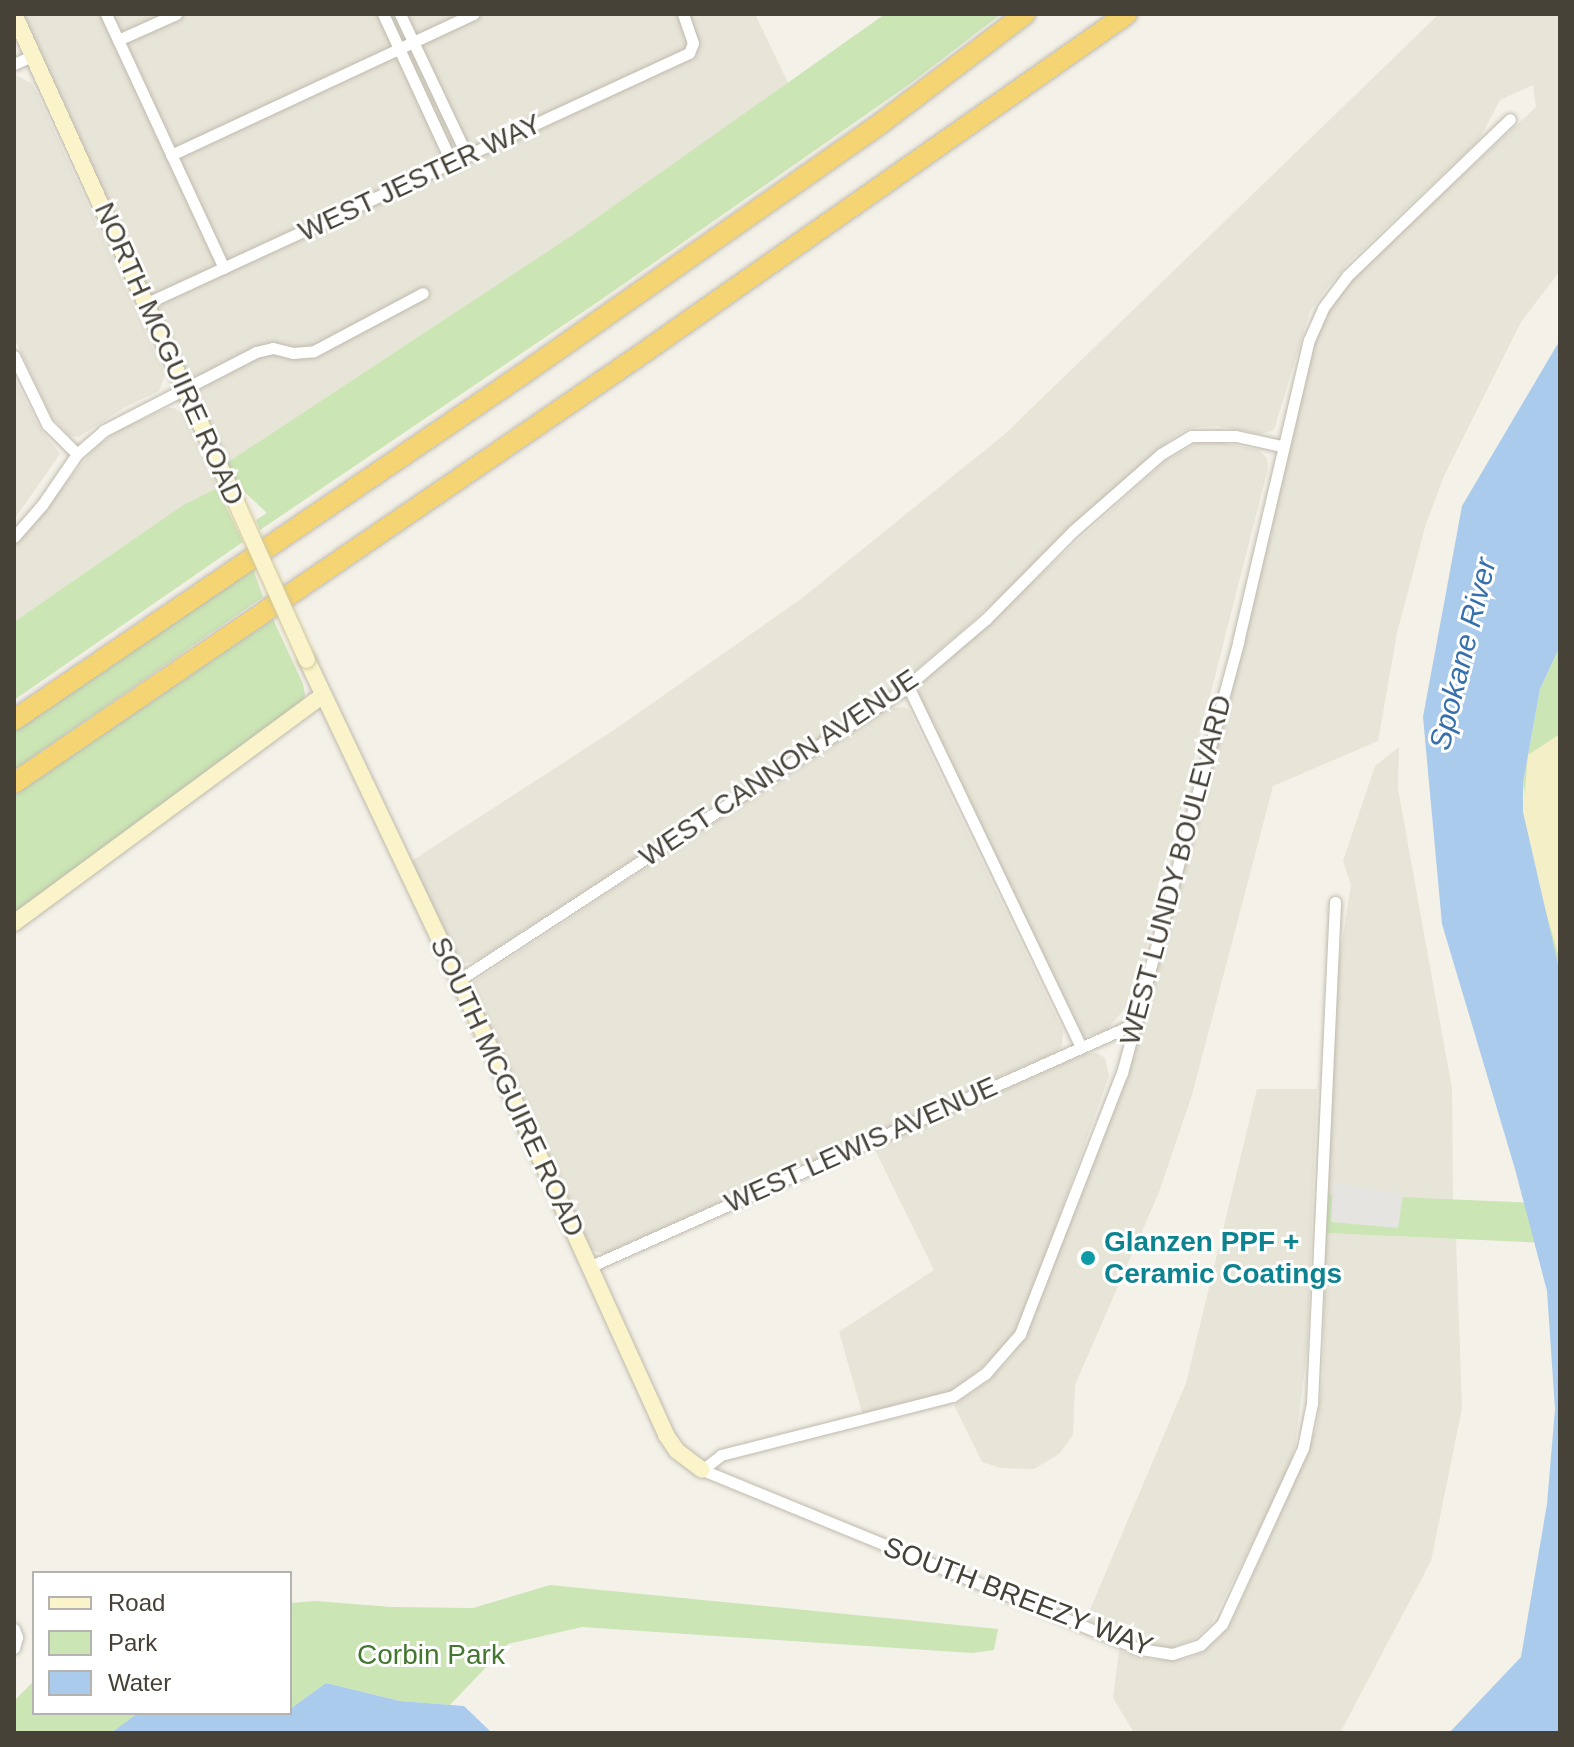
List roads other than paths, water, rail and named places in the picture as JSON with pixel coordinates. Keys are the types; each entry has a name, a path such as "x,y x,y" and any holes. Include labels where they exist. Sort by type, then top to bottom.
{"highway":[{"path":"14,720 520,376 880,124 1025,14"},
{"path":"14,783 633,360 1127,14"}],"street":[{"name":"NORTH MCGUIRE ROAD","path":"14,14 323,695"},
{"path":"106,14 224,268"},
{"path":"118,40 176,14"},
{"path":"383,14 452,163"},
{"path":"400,14 467,156"},
{"path":"171,155 474,14"},
{"name":"WEST JESTER WAY","path":"145,304 689,53 693,47 692,35 683,14"},
{"path":"14,64 34,55"},
{"name":"WEST LUNDY BOULEVARD","path":"702,1470 711,1460 725,1454 941,1401 964,1390 1003,1357 1028,1316 1122,1073 1238,642 1305,354 1323,308 1347,276 1510,119"},
{"path":"14,537 42,505 77,454 103,431 266,348 302,353 326,346 423,293"},
{"path":"14,356 47,424 77,454"},
{"name":"WEST CANNON AVENUE","path":"459,980 908,686 986,619 1073,531 1161,454 1191,436 1236,436 1282,446"},
{"path":"908,686 1081,1047"},
{"path":"14,923 323,695"},
{"name":"SOUTH MCGUIRE ROAD","path":"323,695 459,980 666,1435 677,1451 702,1470"},
{"name":"SOUTH BREEZY WAY","path":"702,1470 1139,1649 1172,1654 1200,1645 1222,1624 1303,1448 1312,1403 1335,902"},
{"name":"WEST LEWIS AVENUE","path":"589,1267 1134,1024"},
{"path":"14,1629 17,1637 14,1648"}],"water":[{"name":"Spokane River","path":"1560,340 1560,646 1540,689 1523,783 1523,812 1560,973 1560,1733 1449,1733 1521,1657 1547,1504 1555,1409 1547,1291 1515,1169 1442,924 1423,717 1462,506"},
{"path":"326,1683 400,1701 464,1706 492,1733 111,1733 135,1715 292,1715 292,1708"}],"place":[{"name":"Glanzen PPF + Ceramic Coatings","path":"1088,1258"}],"park label":[{"name":"Corbin Park","path":"431,1655"}]}
